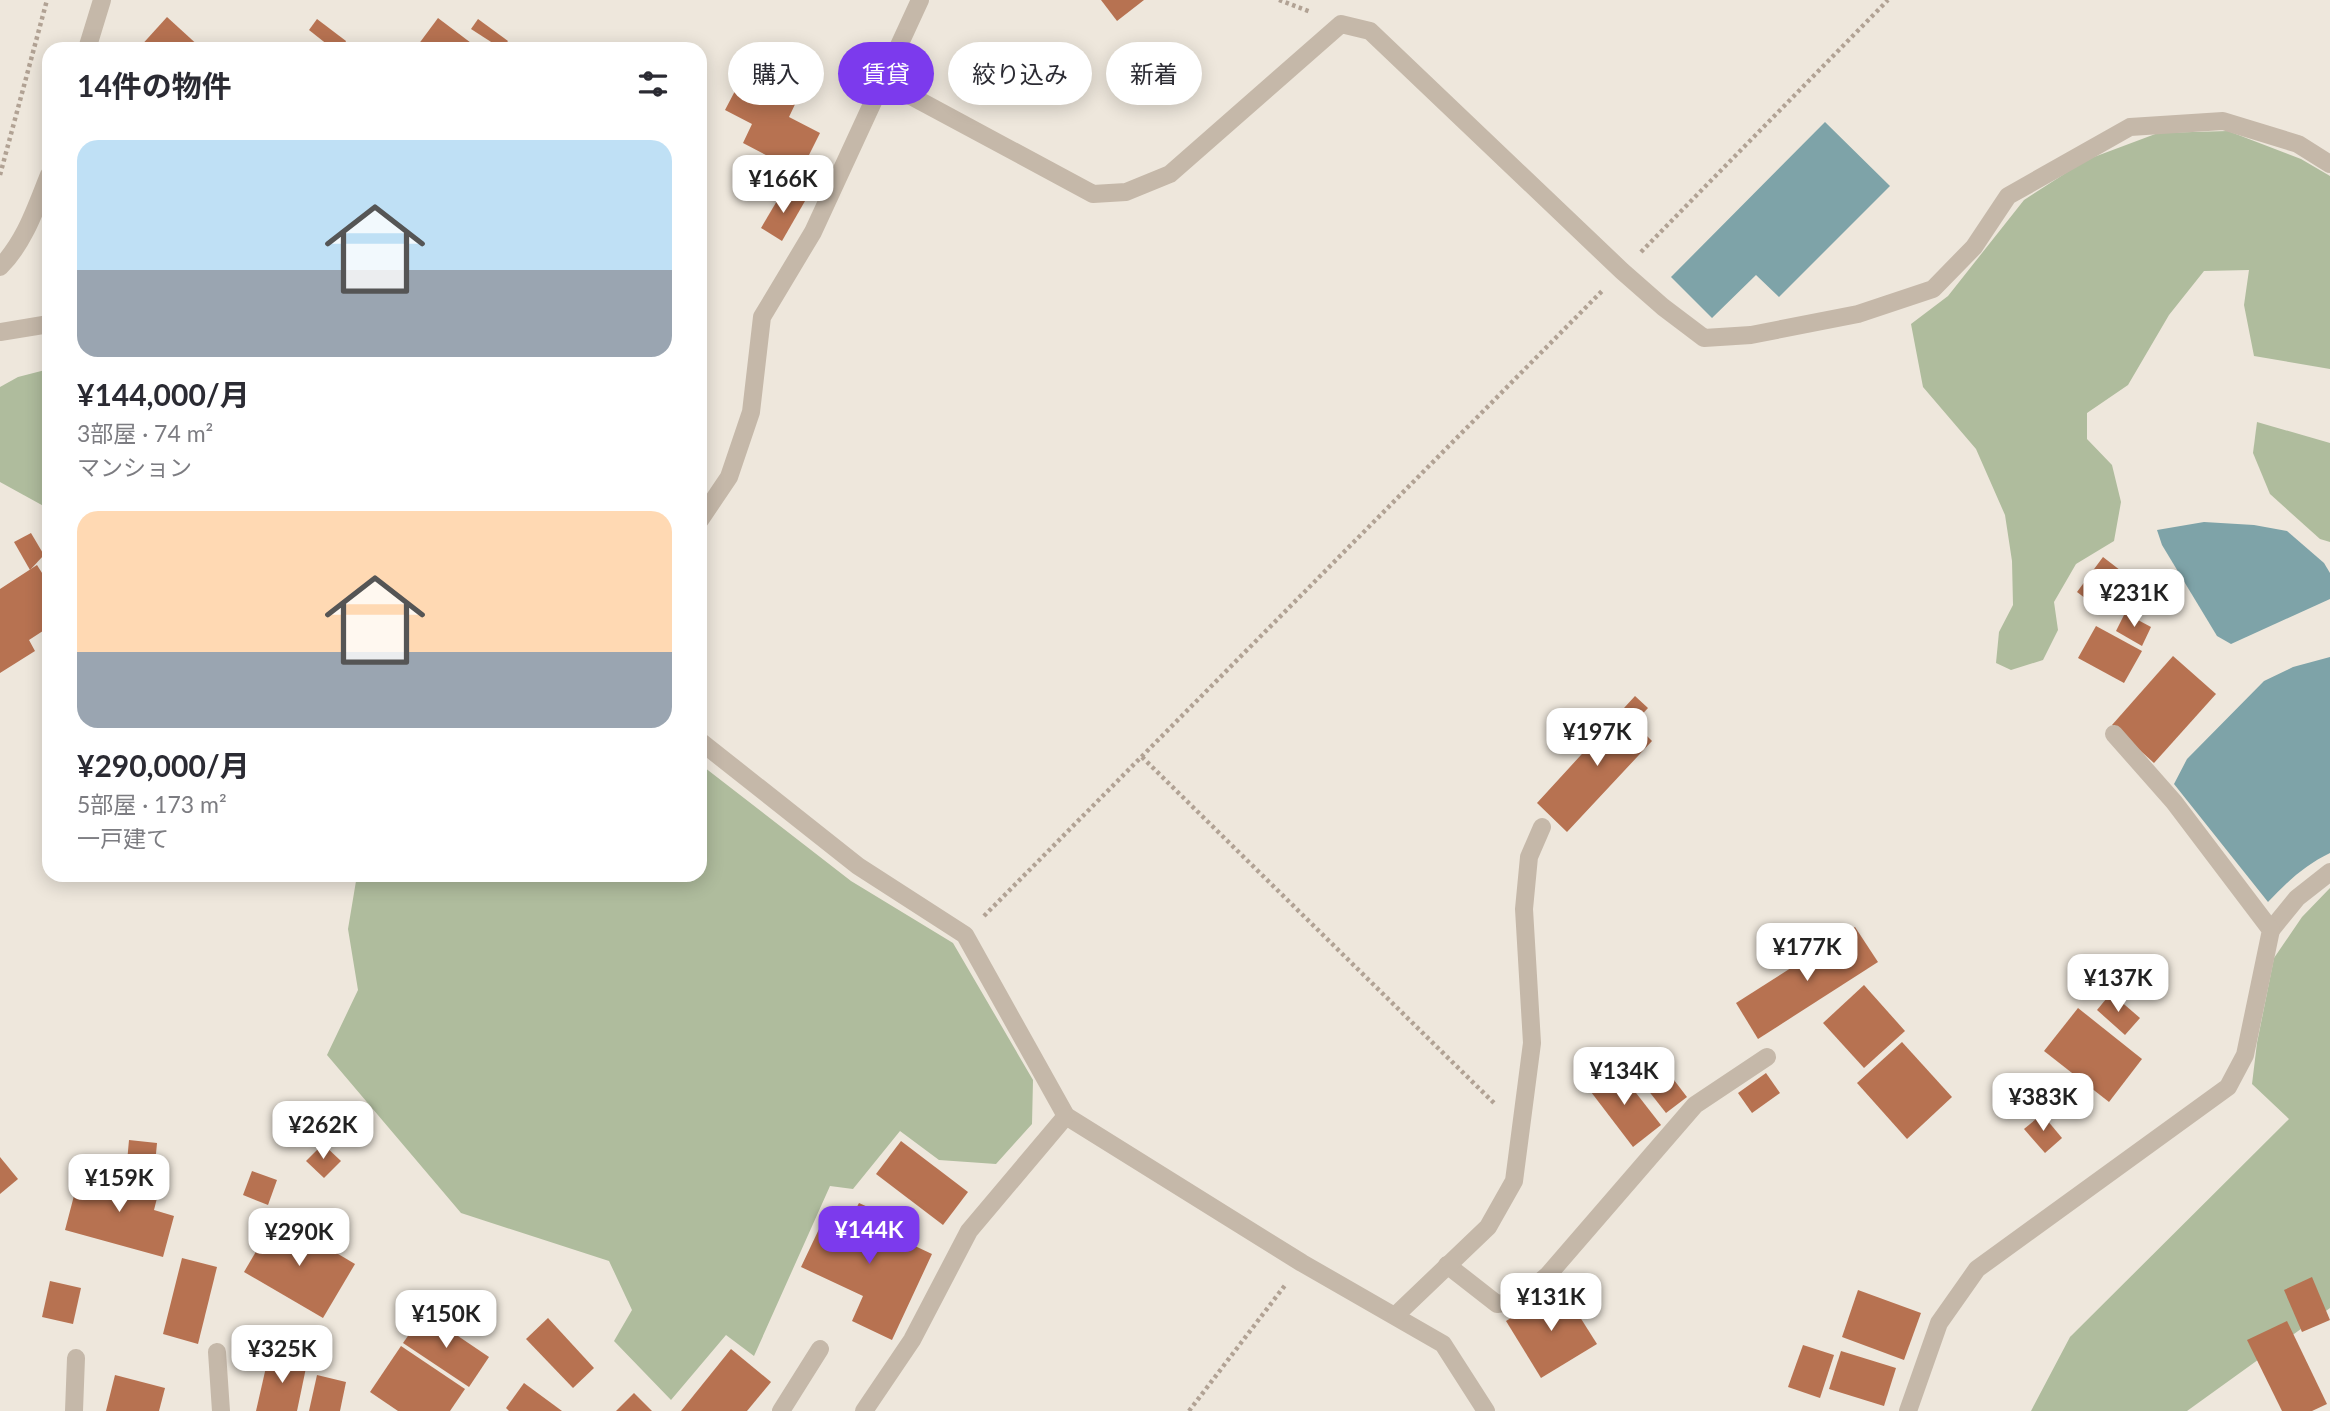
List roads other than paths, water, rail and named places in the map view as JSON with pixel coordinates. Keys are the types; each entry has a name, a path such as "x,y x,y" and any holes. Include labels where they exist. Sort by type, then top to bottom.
{"street":[{"path":"89,42 102,0"},
{"path":"901,42 920,0"},
{"path":"928,105 1093,194 1126,192 1170,174 1341,24 1370,31 1622,271 1704,338 1751,335 1858,314 1933,289 1974,247 2008,196 2130,127 2223,121 2298,144 2330,164"},
{"path":"707,510 729,477 751,412 762,317 813,232 872,105"},
{"path":"0,267 10,257 27,229 42,192"},
{"path":"0,332 42,325"},
{"path":"2114,734 2174,802 2270,930"},
{"path":"707,747 858,866 965,935 1066,1116 1302,1264 1443,1343 1486,1411"},
{"path":"1396,1315 1488,1227 1514,1181 1532,1043 1524,909 1529,857 1542,827"},
{"path":"1908,1411 1939,1323 1977,1269 2228,1087 2245,1055 2270,930 2297,898 2330,872"},
{"path":"1447,1265 1497,1304 1517,1301 1548,1275 1696,1105 1767,1057"},
{"path":"864,1411 912,1340 969,1231 1066,1116"},
{"path":"781,1411 820,1349"},
{"path":"217,1352 221,1411"},
{"path":"74,1411 76,1358"}],"water":[{"path":"1825,122 1890,186 1779,297 1756,275 1712,318 1671,277"},
{"path":"2204,522 2254,525 2287,531 2324,563 2330,573 2330,599 2231,644 2217,636 2162,545 2157,530"},
{"path":"2330,657 2330,853 2297,874 2268,902 2174,784 2187,759 2264,681 2293,667"}]}
